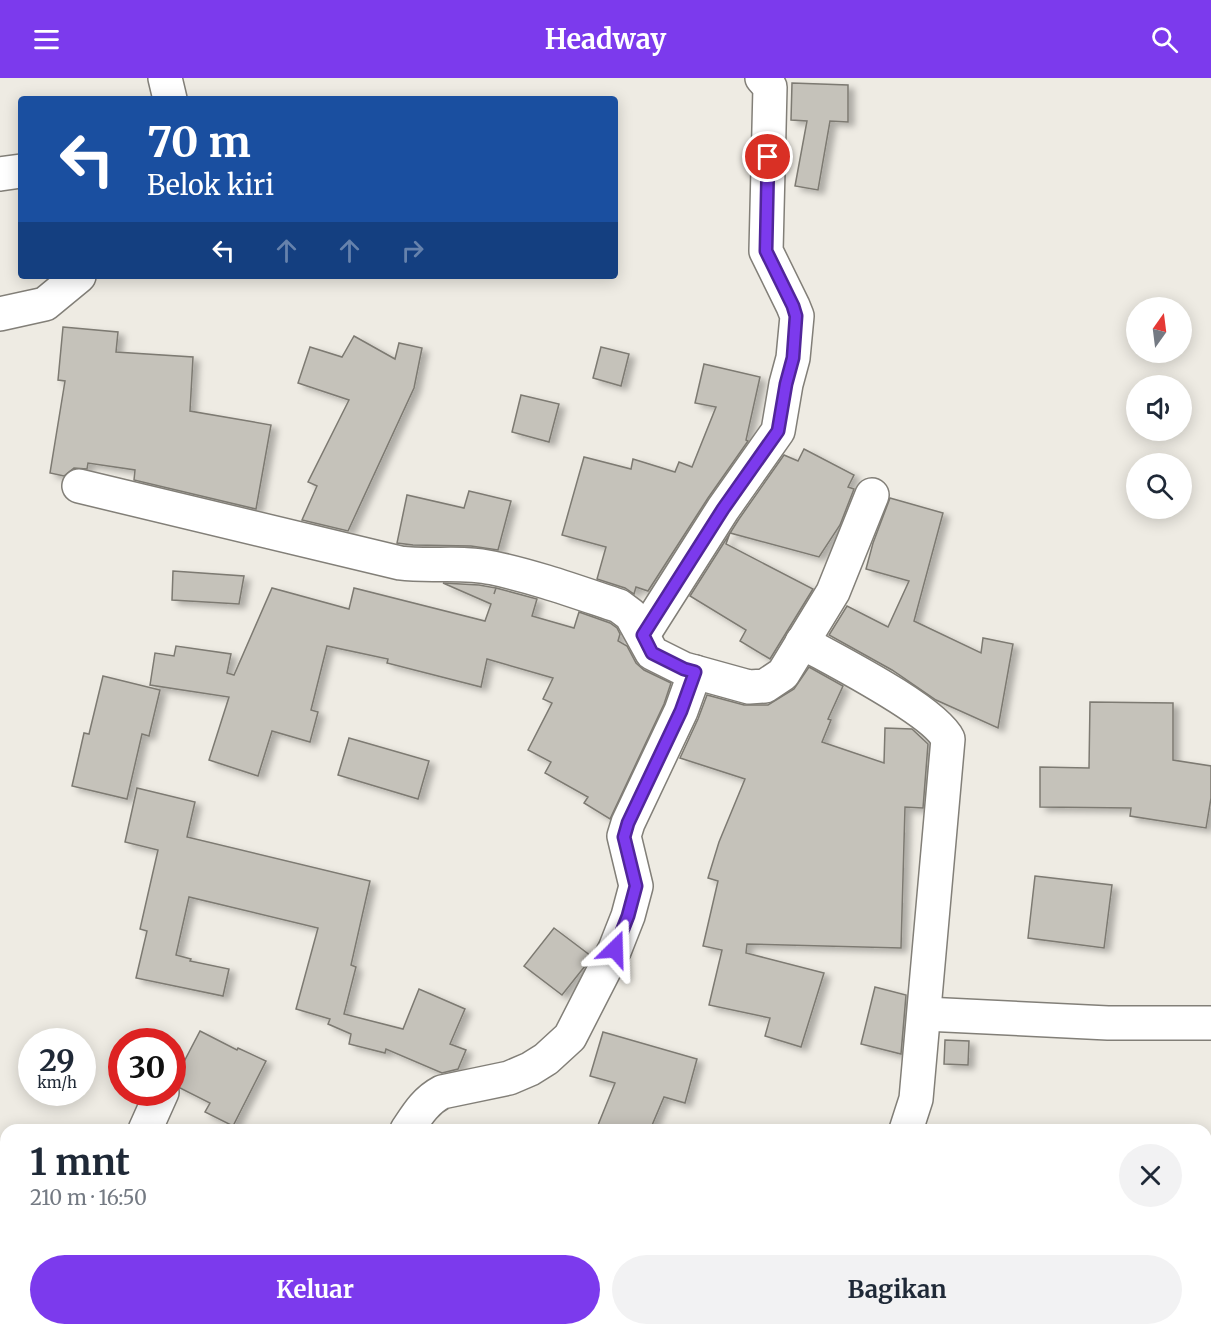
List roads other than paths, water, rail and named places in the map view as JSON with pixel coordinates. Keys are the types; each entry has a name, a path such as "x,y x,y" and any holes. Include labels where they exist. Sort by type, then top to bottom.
{"street":[{"path":"165,78 169,96"},
{"path":"643,635 723,509 778,431 793,358 796,316 766,251 770,87 762,78"},
{"path":"0,174 18,171"},
{"path":"0,314 45,304 75,279"},
{"path":"79,486 302,538 400,564 421,566 464,564 493,567 619,606 630,615 652,653 684,669 749,687 765,686 783,674 833,592 872,495"},
{"path":"802,642 927,716 944,730 948,739 925,1014 916,1099 908,1124"},
{"path":"411,1124 426,1102 442,1092 509,1078 530,1069 546,1059 570,1037 615,949 628,916 636,886 624,837 628,823 681,711 695,672"},
{"path":"925,1014 1108,1023 1211,1023"},
{"path":"149,1124 156,1106"}]}
